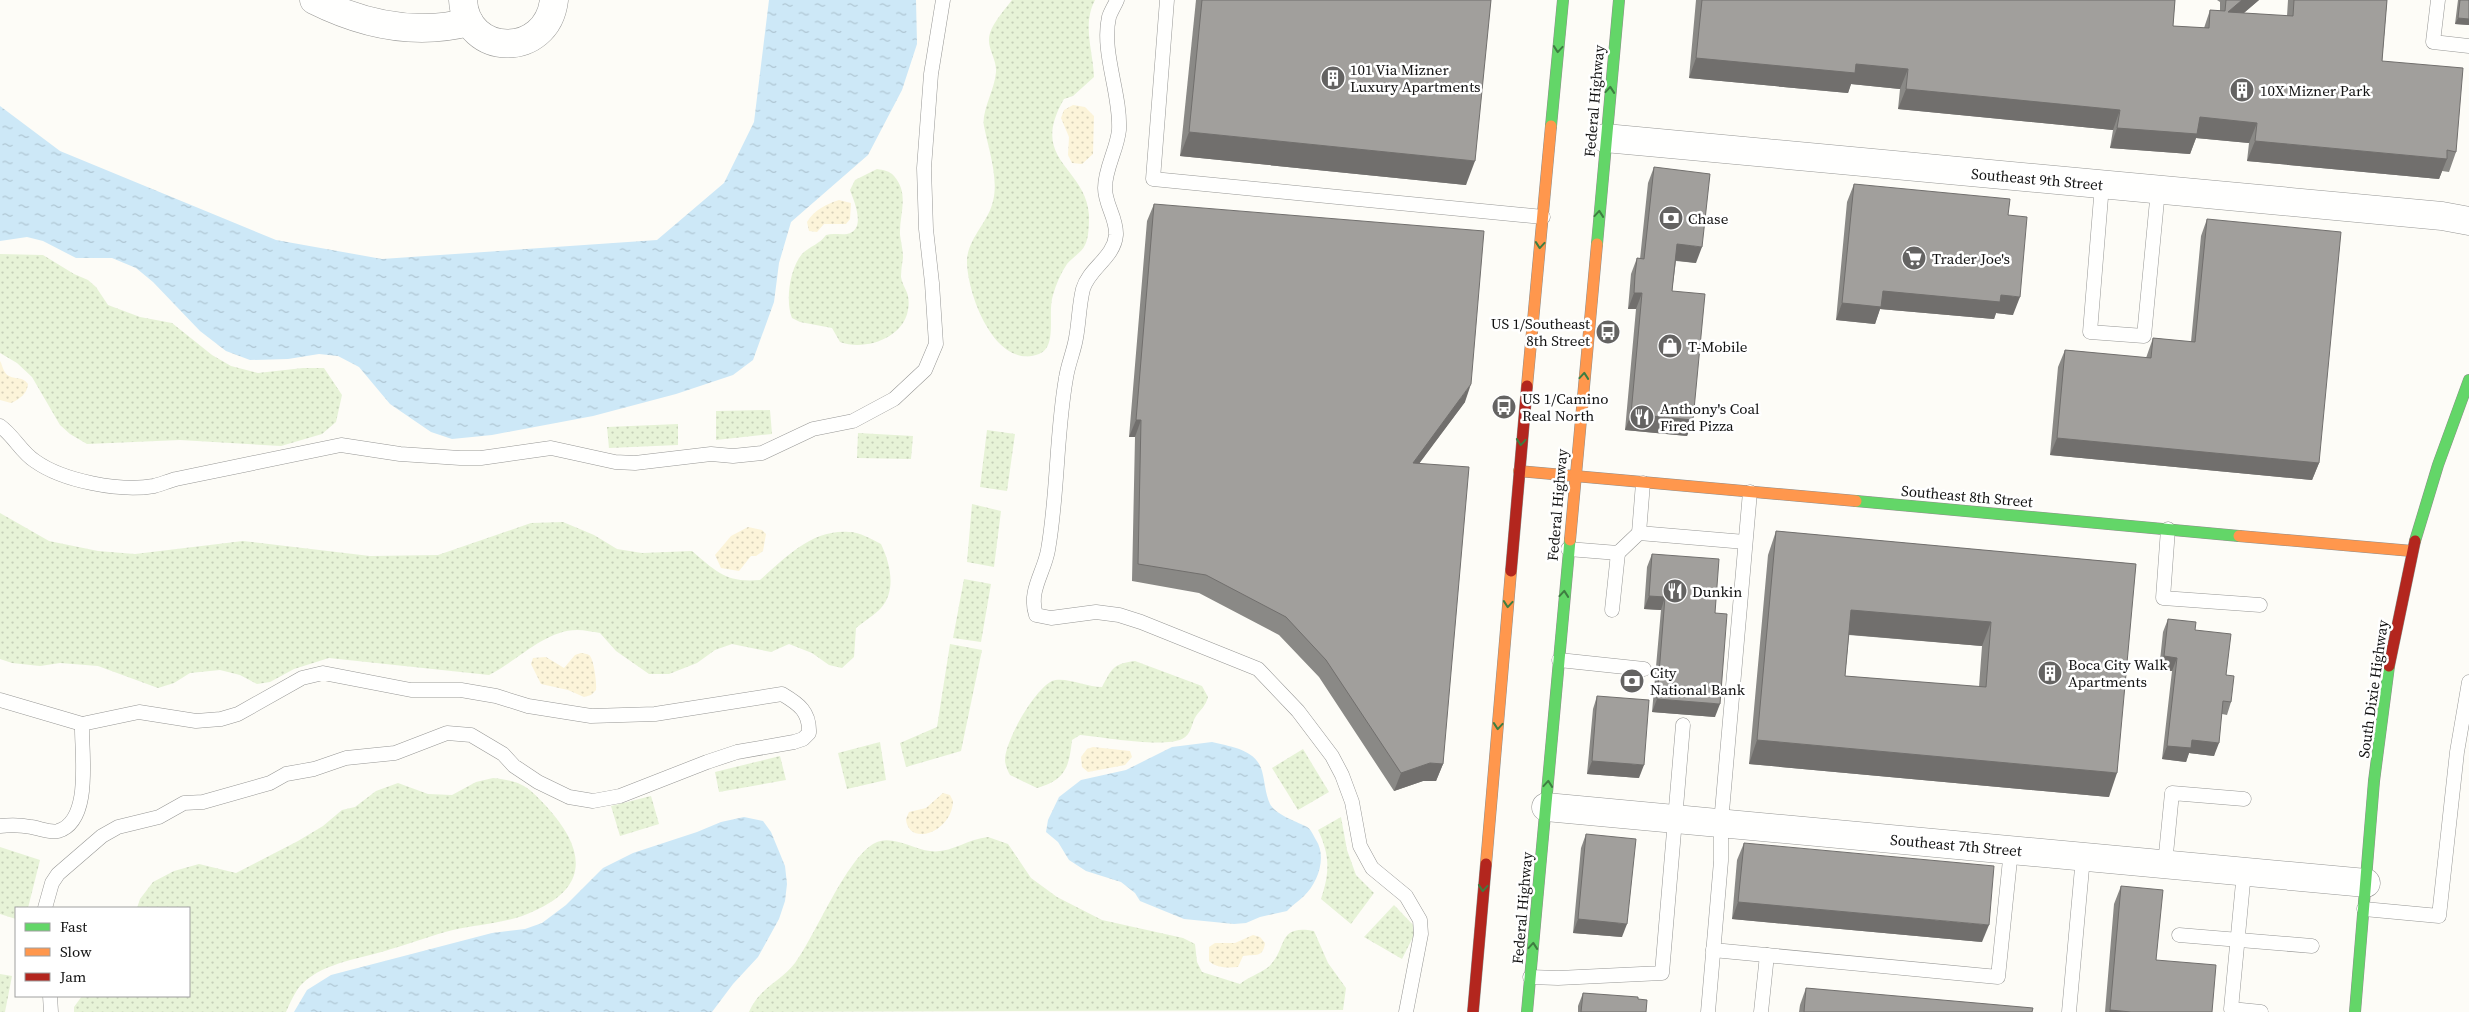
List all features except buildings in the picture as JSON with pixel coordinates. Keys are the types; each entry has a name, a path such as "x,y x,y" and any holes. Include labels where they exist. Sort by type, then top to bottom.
{"main road":[{"path":"1473,1012 1519,472 1563,0"},
{"name":"Federal Highway","path":"1527,1012 1574,477 1619,0"},
{"name":"South Dixie Highway","path":"2355,1012 2380,733 2396,629 2412,551 2452,424 2469,380"},
{"name":"Southeast 8th Street","path":"1519,472 2412,551"}],"street":[{"path":"314,0 362,20 398,28 429,30 466,11 479,33 492,41 507,44 522,42 535,36 546,25 553,12 554,0"},
{"name":"Southeast 9th Street","path":"1605,138 2442,216 2469,221"},
{"name":"Southeast 7th Street","path":"1546,807 2244,872 2365,896"}],"lane":[{"path":"0,426 34,461 62,475 111,486 140,487 304,450 341,445 400,454 460,458 481,458 551,448 615,462 659,461 711,454 733,456 762,453 813,429 853,421 894,399 909,388 925,370 936,344 926,229 924,168 931,74 943,0"},
{"path":"1117,0 1109,17 1109,38 1119,128 1114,152 1105,176 1107,206 1112,213 1116,234 1107,256 1087,280 1082,297 1076,340 1066,377 1052,529 1047,558 1037,578 1032,604 1036,615 1051,618 1096,612 1118,614 1223,654 1258,669 1298,711 1332,756 1342,775 1352,802 1360,846 1372,868 1406,896 1420,920 1421,934 1406,1012"},
{"path":"1167,0 1153,179 1543,217"},
{"path":"2438,0 2433,42 2469,46"},
{"path":"2102,185 2090,332 2144,336 2158,190"},
{"path":"1612,610 1618,553 1639,532 1643,482"},
{"path":"1708,1012 1721,861 1721,823 1750,492"},
{"path":"2168,529 2164,598 2260,605"},
{"path":"1639,532 1746,542"},
{"path":"1568,549 1618,553"},
{"path":"1559,660 1644,669"},
{"path":"2,701 82,724 139,712 196,720 222,719 238,714 302,678 323,673 411,690 461,690 496,696 528,706 592,716 655,714 782,694 800,705 807,714 809,733 803,739 737,752 620,796 592,801 569,797 538,782 514,766 503,754 471,735 447,734 395,753 346,758 314,769 286,774 270,784 203,802 184,803 159,817 118,826 102,836 58,874 52,883 45,907"},
{"path":"2365,896 2439,916 2457,752 2469,682"},
{"path":"0,826 30,827 46,831 58,830 68,824 76,813 83,783 82,724"},
{"path":"1530,977 1558,978 1662,972 1683,725"},
{"path":"2165,864 2172,793 2244,800"},
{"path":"1713,950 1998,977 2011,850"},
{"path":"2069,1012 2083,857"},
{"path":"2244,872 2231,1009 2261,1012"},
{"path":"2179,935 2312,946"},
{"path":"1761,1012 1767,955"},
{"path":"50,997 51,1012"}],"green space":[{"path":"1012,0 1095,0 1089,19 1089,38 1094,77 1073,96 1064,99 1055,120 1052,136 1055,150 1086,198 1089,215 1087,238 1082,250 1067,264 1053,295 1050,337 1045,350 1039,354 1023,356 1009,351 997,340 986,325 972,290 967,259 971,243 991,208 995,192 994,173 984,126 984,114 996,72 989,39 995,23"},
{"path":"877,169 892,174 902,190 903,205 900,235 903,258 901,277 908,295 909,304 905,320 891,335 871,343 850,344 840,342 832,328 800,322 792,318 789,303 790,285 794,268 805,251 821,241 826,235 847,234 856,227 858,215 850,190 855,180"},
{"path":"0,254 43,255 74,274 88,280 96,287 108,305 140,317 172,323 212,355 231,366 258,373 303,368 324,368 342,395 336,422 322,434 281,446 180,440 87,444 70,434 60,425 32,377 17,363 0,353"},
{"path":"770,410 772,434 716,440 716,411"},
{"path":"678,424 678,445 609,448 607,427"},
{"path":"987,430 1015,434 1007,491 980,487"},
{"path":"858,433 913,436 911,459 857,458"},
{"path":"972,504 1001,511 994,567 967,562"},
{"path":"0,513 49,541 98,551 135,554 243,541 370,556 438,555 531,523 563,522 594,535 617,549 642,553 692,551 716,570 730,578 739,580 760,580 789,554 811,540 836,532 853,532 881,544 889,568 890,585 886,601 881,608 856,628 854,657 842,668 829,665 812,653 789,644 771,652 732,644 715,650 697,663 669,674 649,674 616,651 600,633 577,630 565,631 542,641 489,675 329,658 294,669 270,682 257,684 240,675 220,670 190,673 174,683 158,688 98,666 60,663 40,666 12,663 0,659"},
{"path":"964,579 991,584 981,642 953,638"},
{"path":"950,644 982,650 961,751 906,767 900,743 937,727"},
{"path":"1135,661 1202,686 1208,697 1196,716 1190,732 1185,737 1173,741 1147,742 1080,735 1072,740 1067,765 1060,777 1054,781 1037,788 1010,775 1005,760 1010,741 1029,705 1045,686 1052,681 1063,680 1102,687 1114,668"},
{"path":"880,742 886,780 847,789 838,753"},
{"path":"1303,749 1329,792 1298,810 1272,768"},
{"path":"780,756 786,780 719,792 715,772"},
{"path":"493,778 511,781 529,789 547,807 569,837 576,865 573,878 565,890 552,901 534,911 515,918 445,932 333,965 312,976 300,986 286,1012 74,1012 74,1007 81,997 190,997 190,907 137,907 140,899 153,882 174,871 199,864 236,873 298,841 323,826 342,810 355,807 376,791 398,783 428,794 452,795 476,782"},
{"path":"651,796 659,824 620,836 611,806"},
{"path":"1341,817 1347,850 1356,875 1374,893 1351,924 1321,899 1326,881 1327,856 1318,830"},
{"path":"988,837 1008,844 1031,878 1057,897 1102,920 1183,938 1195,944 1197,962 1202,972 1240,984 1267,968 1274,961 1284,940 1293,931 1314,931 1328,963 1346,988 1343,1010 749,1012 764,991 795,963 842,880 864,851 875,843 888,840 923,850 937,851"},
{"path":"0,847 40,860 28,907 15,907 15,919 0,914"},
{"path":"1394,905 1417,929 1402,959 1364,937"},
{"path":"0,974 12,976 5,1012 0,1012"}],"sand":[{"path":"1073,105 1085,107 1094,116 1093,154 1082,164 1072,163 1068,155 1069,137 1061,118 1064,110"},
{"path":"839,200 851,203 850,219 846,224 824,224 817,232 809,231 807,222 813,214"},
{"path":"0,361 7,375 24,380 28,384 23,396 11,403 0,400"},
{"path":"748,527 762,530 766,534 763,551 756,556 751,556 739,571 721,568 715,555 731,536"},
{"path":"581,653 591,657 596,683 596,690 591,695 584,697 568,690 541,684 531,664 533,658 546,657 564,668 575,655"},
{"path":"1093,747 1130,751 1132,757 1125,765 1088,772 1082,767 1081,757 1087,749"},
{"path":"943,793 950,795 953,801 951,812 946,821 938,828 921,834 909,828 906,819 909,812 926,808"},
{"path":"1253,935 1260,937 1265,943 1263,951 1258,954 1243,956 1238,967 1219,966 1209,961 1209,947 1215,943 1235,943"}],"water":[{"path":"769,0 916,0 917,44 902,90 868,155 791,222 779,263 774,302 753,360 733,375 676,394 593,416 492,435 452,439 431,432 390,404 359,367 338,356 319,354 288,359 250,360 226,351 200,331 153,282 136,268 112,258 76,258 43,241 27,237 0,241 0,106 60,151 276,240 382,259 657,240 724,183 754,122"},
{"path":"1212,742 1249,753 1259,764 1262,771 1270,804 1281,814 1309,828 1319,847 1321,862 1317,877 1309,891 1287,911 1260,917 1246,923 1234,924 1184,919 1140,901 1135,893 1121,882 1086,871 1069,860 1058,842 1046,832 1048,820 1059,797 1081,780 1126,770 1172,747"},
{"path":"744,817 763,821 771,832 785,866 787,884 785,901 779,919 758,957 733,984 712,1012 294,1012 307,990 331,975 492,933 525,929 542,923 566,905 603,868 633,853 721,822"}],"traffic: fast":[{"path":"1551,126 1563,0"},
{"path":"1597,244 1619,0"},
{"path":"2415,541 2438,465 2469,380"},
{"path":"1856,501 2239,536"},
{"path":"1527,1012 1570,540"},
{"path":"2355,1012 2374,781 2389,666"}],"traffic: slow":[{"path":"1527,386 1551,126"},
{"path":"1570,540 1597,244"},
{"path":"1519,471 1856,501"},
{"path":"2239,536 2412,551"},
{"path":"1486,864 1511,571"}],"traffic: jam":[{"path":"1511,571 1527,386"},
{"path":"2389,666 2415,541"},
{"path":"1473,1012 1486,864"}],"place":[{"name":"101 Via Mizner Luxury Apartments","path":"1333,78"},
{"name":"10X Mizner Park","path":"2242,90"},
{"name":"Chase","path":"1671,218"},
{"name":"Trader Joe's","path":"1914,258"},
{"name":"US 1/Southeast 8th Street","path":"1608,332"},
{"name":"T-Mobile","path":"1670,346"},
{"name":"US 1/Camino Real North","path":"1504,407"},
{"name":"Anthony's Coal Fired Pizza","path":"1642,417"},
{"name":"Dunkin","path":"1675,591"},
{"name":"Boca City Walk Apartments","path":"2050,673"},
{"name":"City National Bank","path":"1632,681"}]}
